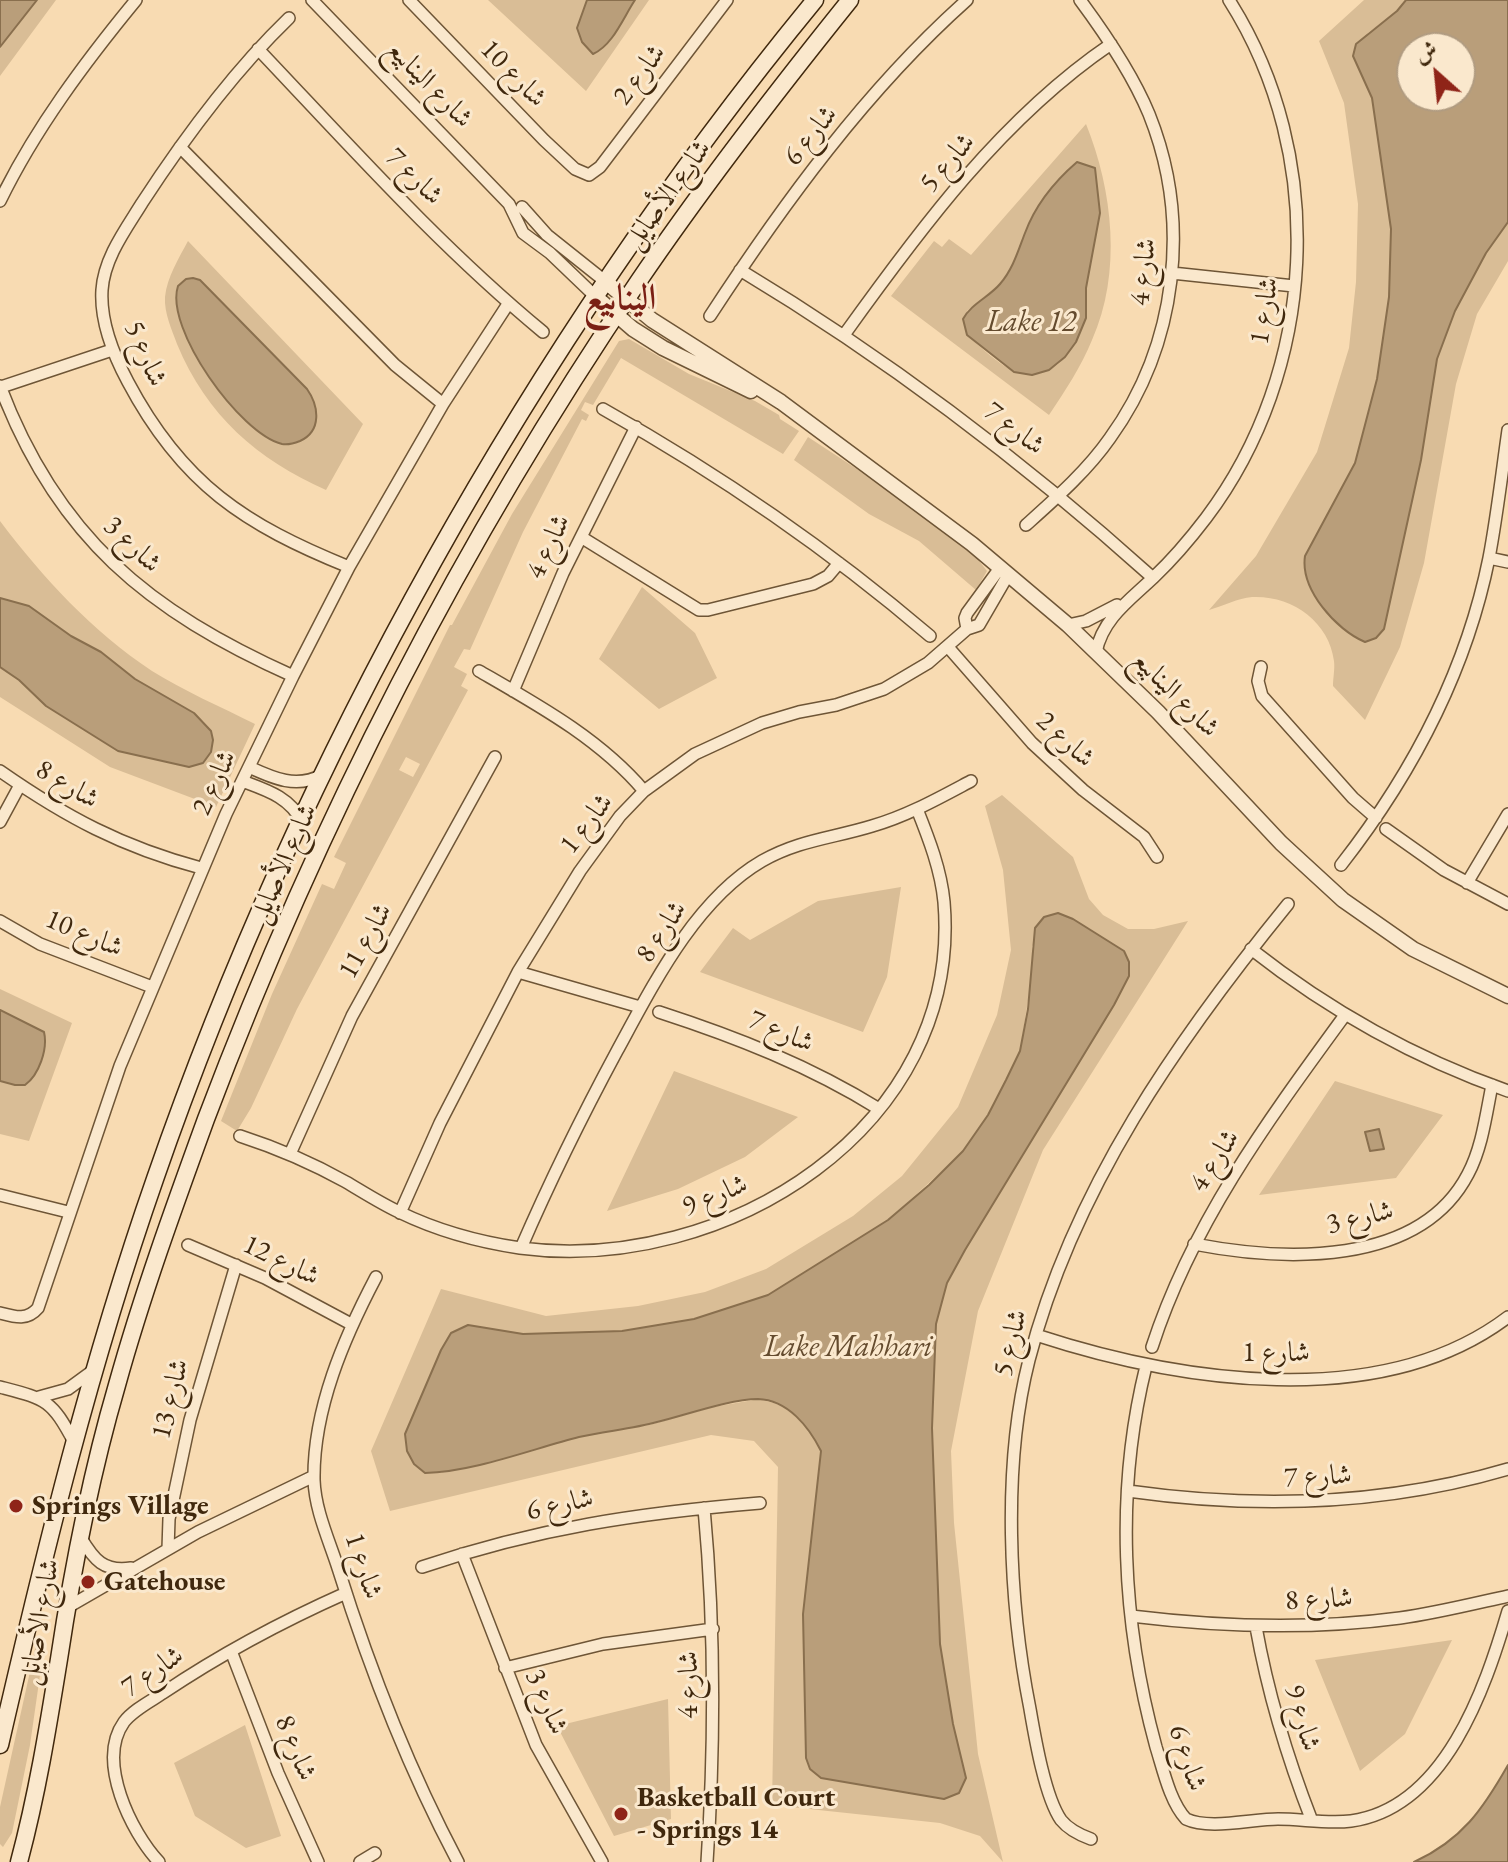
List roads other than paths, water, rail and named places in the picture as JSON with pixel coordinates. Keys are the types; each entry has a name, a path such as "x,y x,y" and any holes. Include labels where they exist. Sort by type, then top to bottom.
{"main road":[{"name":"شارع الأصايل","path":"0,1745 46,1542 125,1267 231,979 323,775 451,531 606,282 695,156 815,0"},
{"name":"شارع الأصايل","path":"18,1859 44,1751 81,1538 104,1433 145,1292 238,1036 287,918 375,731 434,617 528,453 626,300 708,183 850,0"}],"street":[{"path":"0,201 56,106 136,0"},
{"name":"شارع الينابيع","path":"312,0 509,204 523,233 616,315 677,356 748,389 807,422"},
{"name":"شارع 10","path":"409,0 544,140 575,169 589,175"},
{"name":"شارع 2","path":"589,175 600,167 727,0"},
{"name":"شارع 6","path":"710,316 824,156 907,59 967,0"},
{"name":"شارع 4","path":"1026,525 1098,454 1135,398 1160,335 1172,273 1171,203 1162,155 1139,93 1111,44 1080,0"},
{"name":"شارع 1","path":"1096,652 1107,623 1153,578 1207,517 1247,454 1279,372 1292,314 1298,245 1297,205 1286,139 1260,59 1229,0"},
{"name":"شارع 5","path":"289,18 258,49 180,147 127,227 105,273 102,306 112,350 156,431 203,484 259,526 349,567"},
{"name":"شارع 5","path":"844,335 929,223 982,160 1033,105 1111,44"},
{"name":"شارع 7","path":"258,49 366,163 508,304 543,332"},
{"path":"180,147 395,365 443,404"},
{"name":"شارع الينابيع","path":"509,204 532,212 550,228 555,238 652,320 768,392 916,500 1004,571 1096,652 1190,744 1281,843 1343,900 1413,949 1508,996"},
{"path":"544,249 555,238"},
{"name":"شارع 7","path":"740,270 844,335 977,430 1059,495"},
{"path":"1172,273 1294,286"},
{"name":"شارع 2","path":"0,1313 22,1318 33,1314 40,1304 68,1212 120,1066 201,868 349,567 443,404 508,304"},
{"path":"0,387 112,350"},
{"name":"شارع 3","path":"0,387 24,441 61,504 89,539 120,570 181,619 215,639 293,676"},
{"path":"603,409 750,499 839,563 930,636"},
{"name":"شارع 4","path":"513,691 581,537 636,427"},
{"path":"1341,865 1409,766 1439,709 1470,629 1489,558 1508,430"},
{"path":"1059,495 1153,578"},
{"path":"581,537 699,610 813,584 828,576 839,563"},
{"path":"1489,558 1508,562"},
{"name":"شارع 1","path":"400,1213 446,1111 518,972 599,842 644,791 682,763 723,739 762,723 836,705 884,689 917,670 967,629 967,613 1004,571"},
{"name":"شارع 1","path":"1068,625 1097,616 1135,595"},
{"name":"شارع 2","path":"948,647 1010,721 1083,790 1144,837 1157,857"},
{"path":"1261,667 1258,681 1262,696 1353,798 1376,818"},
{"path":"479,671 599,747 616,760 644,791"},
{"name":"شارع 11","path":"290,1154 352,1016 495,757"},
{"path":"250,764 282,775 291,782 307,781 323,775"},
{"name":"شارع 8","path":"0,771 63,813 123,843 201,868"},
{"path":"242,781 283,798 302,822"},
{"name":"شارع 8","path":"521,1248 578,1125 640,1007 691,928 730,883 793,845 871,827 917,809 971,781"},
{"path":"283,798 291,782"},
{"path":"0,822 20,785"},
{"name":"شارع 9","path":"240,1136 290,1154 400,1213 459,1234 521,1248 569,1251 625,1247 661,1241 730,1219 792,1188 843,1149 879,1109 909,1064 920,1040 938,985 943,956 943,900 929,839 917,809"},
{"path":"1467,883 1508,814"},
{"path":"1386,829 1419,854 1508,904"},
{"name":"شارع 5","path":"1091,1839 1068,1828 1054,1807 1034,1731 1020,1650 1013,1565 1015,1448 1028,1363 1062,1257 1104,1173 1193,1029 1288,904"},
{"name":"شارع 10","path":"0,921 40,944 152,987"},
{"path":"1251,949 1345,1015 1418,1055 1508,1091"},
{"path":"518,972 640,1007"},
{"name":"شارع 7","path":"659,1012 782,1058 879,1109"},
{"name":"شارع 4","path":"1152,1347 1174,1285 1194,1244 1245,1158 1345,1015"},
{"name":"شارع 3","path":"1194,1244 1258,1253 1297,1254 1360,1248 1408,1233 1432,1219 1468,1174 1479,1146 1492,1085"},
{"path":"0,1195 68,1212"},
{"name":"شارع 12","path":"188,1245 293,1291 351,1324"},
{"name":"شارع 13","path":"168,1549 169,1519 190,1420 236,1265"},
{"name":"شارع 1","path":"376,1277 351,1324 325,1406 314,1476 319,1511 387,1711 424,1796 458,1862"},
{"name":"شارع 1","path":"1036,1335 1091,1353 1146,1366 1241,1378 1316,1378 1412,1364 1465,1344 1508,1317"},
{"name":"شارع 6","path":"1146,1366 1133,1429 1128,1491 1127,1552 1131,1616 1145,1706 1159,1756 1180,1813 1186,1819 1203,1824 1246,1820 1353,1821 1374,1815 1409,1797 1444,1760 1465,1721 1484,1680 1508,1611"},
{"path":"39,1397 68,1389 94,1370"},
{"path":"0,1387 39,1397 59,1415 74,1442"},
{"name":"شارع 7","path":"1128,1491 1227,1502 1329,1502 1433,1488 1508,1469"},
{"path":"68,1607 168,1549 314,1476"},
{"name":"شارع 6","path":"422,1567 564,1527 663,1511 760,1503"},
{"name":"شارع 4","path":"704,1508 713,1629 713,1752 707,1862"},
{"path":"81,1538 95,1560 103,1566 121,1570 136,1568"},
{"name":"شارع 3","path":"462,1554 536,1745 602,1862"},
{"name":"شارع 7","path":"159,1862 137,1835 121,1799 115,1759 119,1731 134,1713 231,1651 346,1593"},
{"name":"شارع 8","path":"1131,1616 1191,1624 1256,1627 1368,1622 1433,1613 1508,1596"},
{"name":"شارع 9","path":"1256,1627 1276,1719 1312,1821"},
{"path":"505,1668 603,1644 713,1629"},
{"name":"شارع 8","path":"231,1651 278,1773 318,1862"},
{"path":"360,1862 375,1853"}],"water":[{"path":"0,0 37,0 0,47"},
{"path":"587,0 635,0 612,38 593,54 582,42 577,28"},
{"path":"1406,0 1508,0 1508,222 1486,253 1455,311 1437,359 1421,460 1384,629 1376,638 1365,642 1343,628 1322,607 1308,582 1305,569 1305,556 1355,463 1377,379 1389,297 1391,229 1372,98 1353,56 1356,44"},
{"name":"Lake 12","path":"1077,162 1095,168 1100,213 1086,288 1086,318 1076,342 1065,357 1049,370 1032,375 1014,372 967,335 963,319 1005,278 1040,204"},
{"path":"186,279 200,280 307,389 314,403 316,418 307,437 284,444 265,436 227,401 209,377 182,327 177,304 178,286"},
{"path":"0,598 29,606 71,636 101,652 135,679 194,713 211,731 213,740 211,752 203,763 189,767 118,751 46,706 0,667"},
{"name":"Lake Mahhari","path":"1058,913 1124,951 1129,962 1129,976 965,1250 947,1283 936,1324 932,1428 940,1644 953,1724 966,1778 959,1793 944,1799 821,1778 810,1769 806,1758 803,1614 821,1451 796,1416 779,1404 747,1400 579,1437 482,1464 425,1473 414,1464 407,1451 405,1434 441,1350 451,1333 468,1325 523,1334 622,1331 694,1319 768,1295 888,1220 963,1151 988,1115 1020,1051 1028,1009 1035,928 1044,917"},
{"path":"0,1010 44,1032 45,1046 41,1061 25,1085 0,1081"},
{"path":"1379,1129 1384,1149 1370,1151 1365,1132"},
{"path":"1508,1765 1508,1862 1414,1862 1445,1844 1470,1822"}],"place":[{"name":"Springs Village","path":"16,1506"},
{"name":"Gatehouse","path":"88,1582"},
{"name":"Basketball Court - Springs 14","path":"621,1814"}],"district":[{"name":"الينابيع","path":"620,299"}]}
